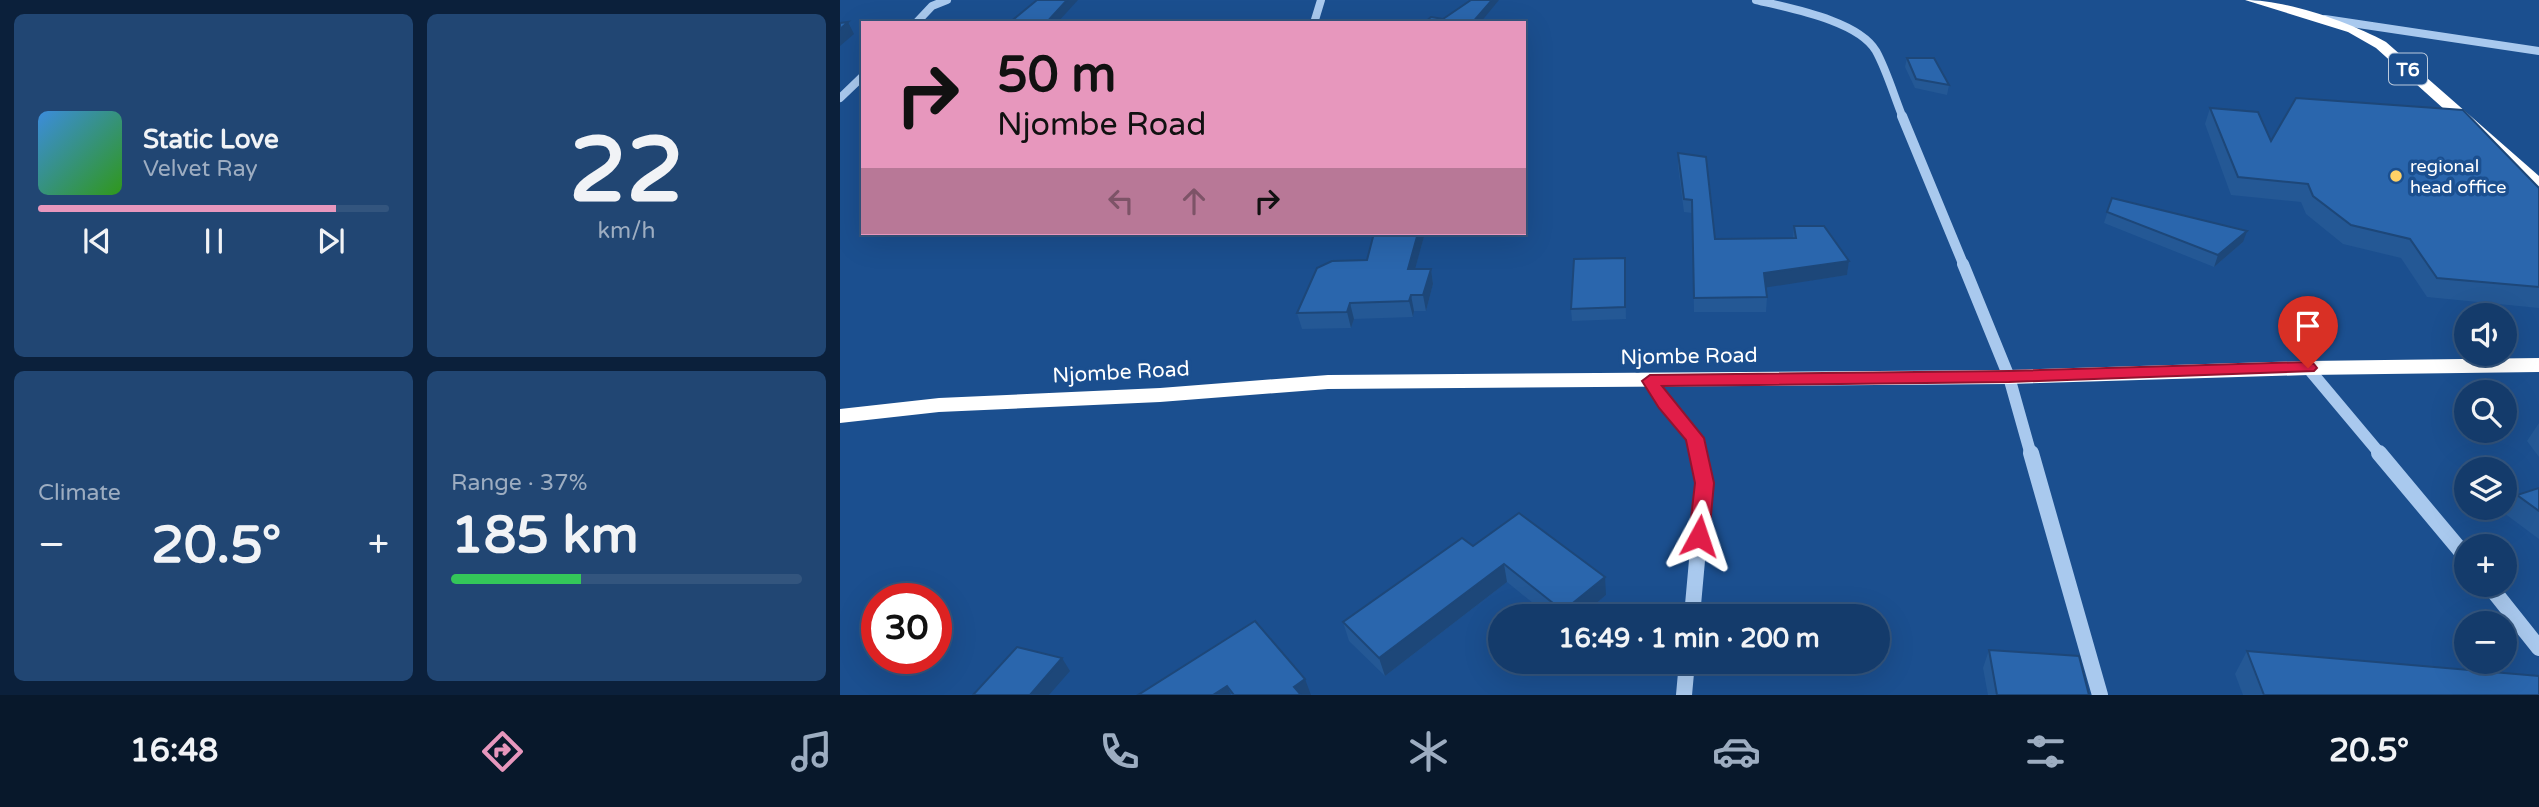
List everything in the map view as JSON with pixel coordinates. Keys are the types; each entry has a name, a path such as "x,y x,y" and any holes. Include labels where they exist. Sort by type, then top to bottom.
{"highway":[{"name":"T6","path":"2251,0 2352,29 2381,45 2539,185"},
{"name":"Njombe Road","path":"840,416 939,405 1160,395 1328,382 2009,377 2308,368 2539,365"}],"street":[{"path":"918,21 934,3 947,0"},
{"path":"1315,21 1321,0"},
{"path":"1756,0 1821,17 1864,37 1875,49 2009,377 2099,695"},
{"path":"2314,18 2539,51"},
{"path":"840,98 861,78"},
{"path":"2308,368 2454,543"},
{"path":"1650,381 1665,404 1695,438 1704,483 1693,604"},
{"path":"2498,597 2539,648"},
{"path":"1684,695 1687,674"}],"building":[{"path":"1037,0 1067,0 1048,21 1011,21"},
{"path":"1471,0 1492,0 1474,21 1426,21 1431,17 1443,19"},
{"path":"1907,58 1934,58 1949,85 1916,79"},
{"name":"regional head office","path":"2296,98 2463,110 2539,188 2539,287 2437,278 2410,239 2351,225 2313,196 2308,184 2238,177 2210,108 2258,112 2271,141"},
{"path":"1678,153 1706,157 1715,239 1796,238 1794,226 1824,226 1849,261 1764,273 1767,297 1694,298 1692,200 1684,199"},
{"path":"2112,198 2247,231 2218,255 2107,212"},
{"path":"1373,235 1417,235 1408,269 1431,269 1423,295 1411,295 1409,301 1350,303 1347,312 1297,313 1317,268 1332,261 1367,260"},
{"path":"1625,258 1625,307 1571,309 1574,259"},
{"path":"2539,488 2539,511 2517,495"},
{"path":"1519,513 1605,577 1572,604 1554,604 1504,564 1379,658 1343,622 1462,538 1473,546"},
{"path":"1255,621 1305,679 1294,687 1301,695 1234,695 1227,686 1213,695 1138,695"},
{"path":"1017,647 1062,658 1030,695 973,695"},
{"path":"1989,650 2079,656 2089,695 1997,695"},
{"path":"2247,651 2454,669 2454,674 2539,676 2539,695 2264,695"}],"place":[{"name":"regional head office","path":"2396,176"}],"route":[{"path":"1699,536 1704,483 1695,438 1665,404 1650,381 2009,377 2308,368"}]}
